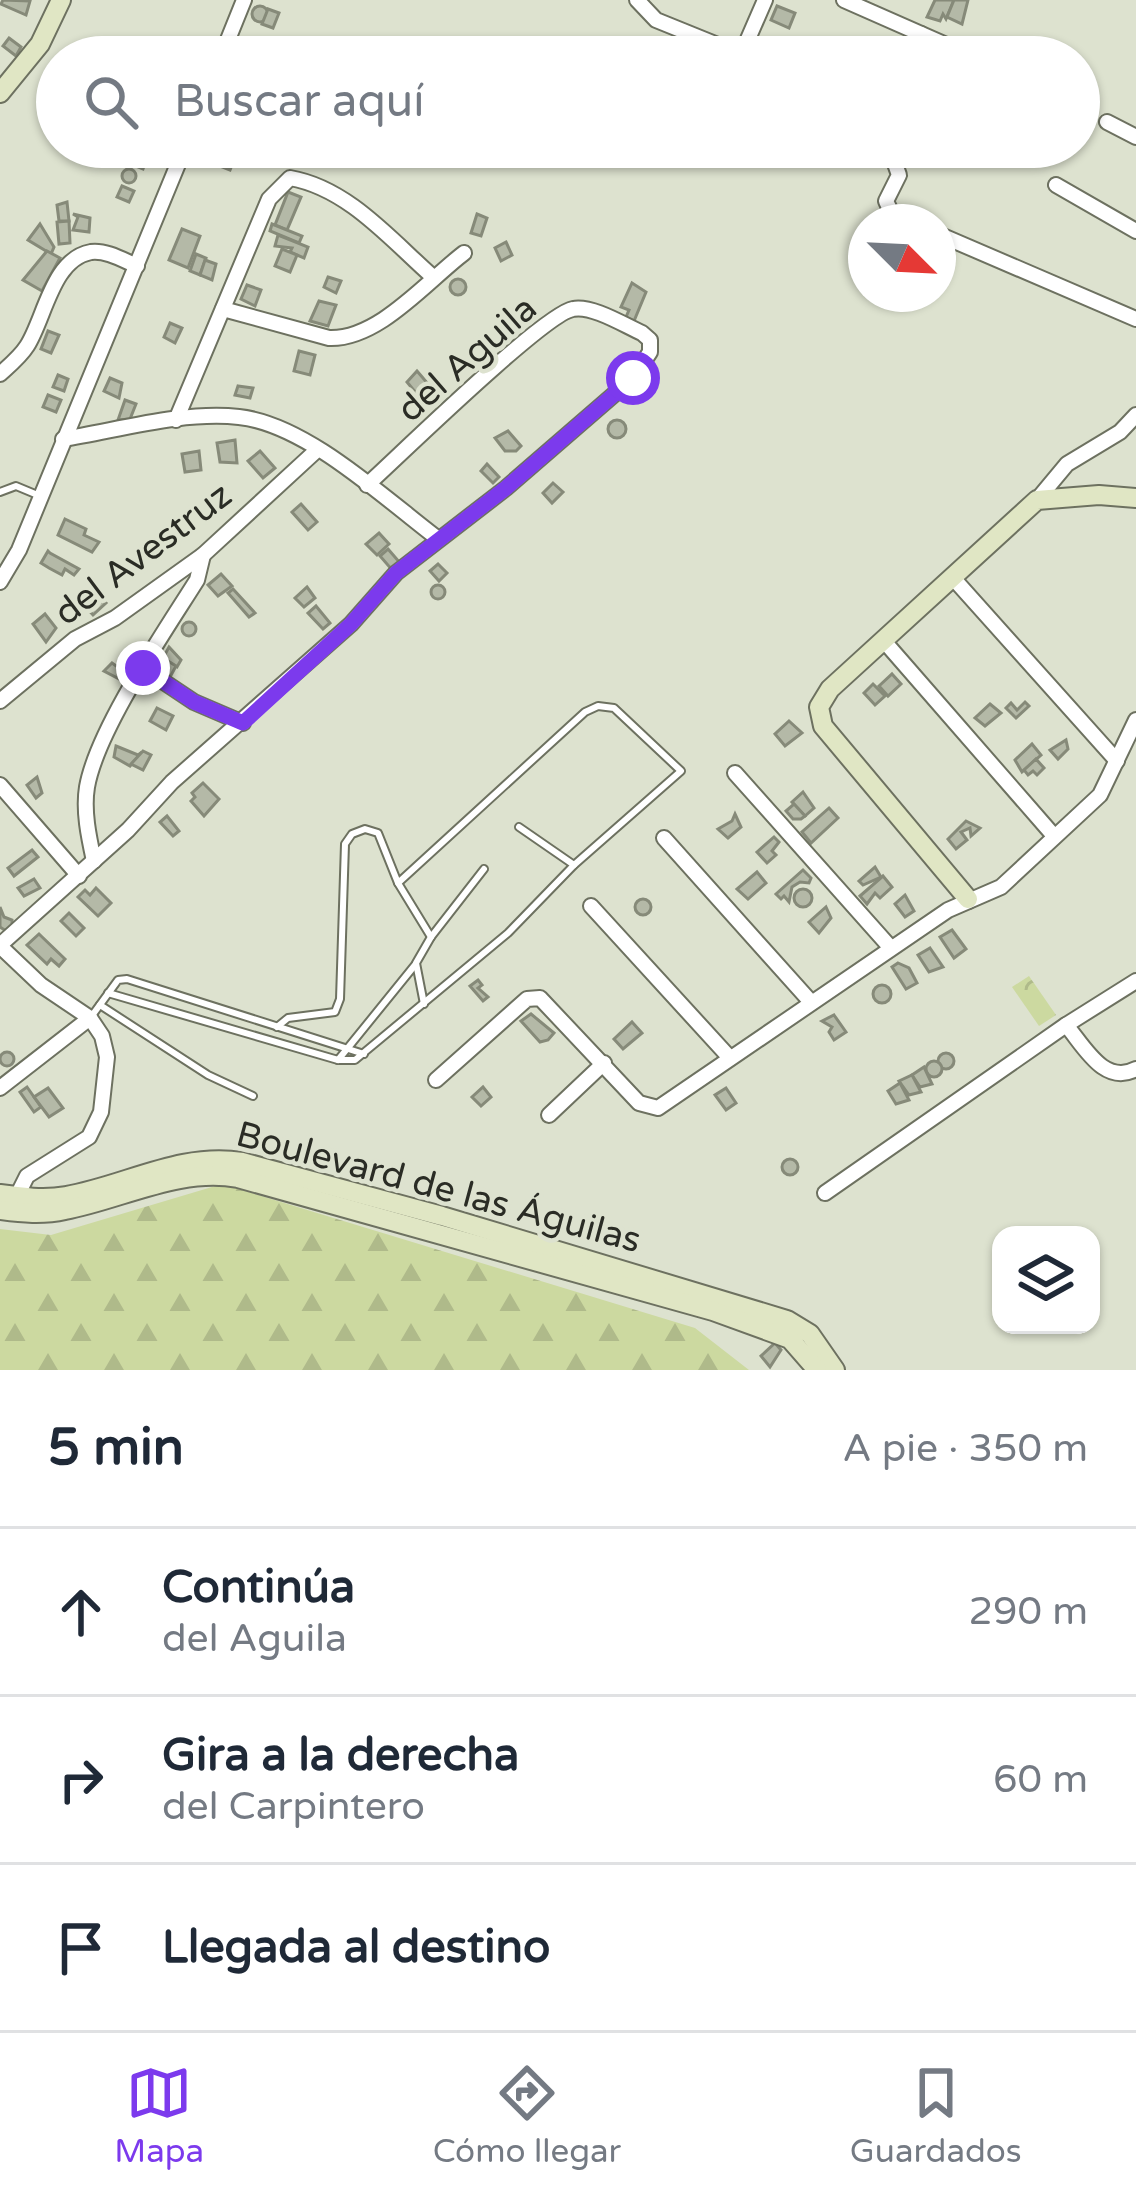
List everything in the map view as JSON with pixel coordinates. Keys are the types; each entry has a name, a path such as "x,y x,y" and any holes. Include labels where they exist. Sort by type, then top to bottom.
{"main road":[{"path":"44,36 61,0"},
{"path":"0,93 36,49"},
{"path":"968,898 824,726 819,707 830,689 1037,500 1099,494 1136,498"},
{"name":"Boulevard de las Águilas","path":"9,1195 65,1197 177,1165 242,1162 788,1319 810,1334 835,1370"},
{"name":"Boulevard de las Águilas","path":"0,1210 63,1211 178,1180 210,1175 238,1178 713,1311 790,1339 817,1370"}],"street":[{"path":"229,36 244,0"},
{"path":"637,0 656,20 696,36"},
{"path":"749,36 765,0"},
{"path":"844,0 926,36"},
{"path":"1107,122 1136,137"},
{"path":"0,582 19,550 177,168"},
{"path":"887,204 899,175 896,168"},
{"path":"176,420 268,199 290,178 310,182 353,206 433,278"},
{"path":"1056,185 1136,231"},
{"path":"956,242 1136,320"},
{"path":"0,374 28,344 72,260 89,252 104,253 137,266"},
{"path":"223,310 346,339 374,328 464,253"},
{"name":"del Aguila","path":"0,945 79,876 172,782 351,624 381,587 633,378 650,352 650,340 580,307 566,310 368,485"},
{"path":"1037,500 1067,464 1120,432 1136,415"},
{"path":"63,440 176,420 242,417 291,434 317,450 437,538"},
{"name":"del Avestruz","path":"0,701 75,639 116,618 203,555 317,450"},
{"path":"94,861 86,788 99,748 197,580 203,555"},
{"path":"954,579 1118,761"},
{"path":"884,641 1054,836"},
{"path":"143,668 194,702 243,723"},
{"path":"436,1080 527,999 548,1003 639,1102 658,1108 890,947 968,898 1000,887 1100,795 1136,720"},
{"path":"736,772 890,947"},
{"path":"0,785 79,876"},
{"path":"664,838 809,1001"},
{"path":"591,906 730,1058"},
{"path":"0,945 41,985 90,1018 102,1036 106,1057 101,1112 89,1137 27,1176 9,1195"},
{"path":"826,1193 1136,981"},
{"path":"0,1088 90,1018"},
{"path":"1066,1025 1102,1069 1118,1074 1136,1069"},
{"path":"549,1115 604,1063"}],"lane":[{"path":"0,492 16,486 40,496"},
{"path":"108,992 348,1061 364,1054 508,933 574,865 681,771 614,708 598,706 536,755 398,883"},
{"path":"519,827 574,865"},
{"path":"277,1027 288,1018 335,1012 340,999 345,844 352,834 365,829 378,833 398,883 431,937"},
{"path":"338,1060 484,869"},
{"path":"416,963 424,1004"},
{"path":"90,1018 118,980 127,980 364,1054"},
{"path":"100,1005 208,1076 253,1096"}],"green space":[{"path":"1029,976 1056,1015 1039,1026 1012,987"},
{"path":"222,1184 695,1328 749,1370 0,1370 0,1229 51,1235"}],"building":[{"path":"3,0 30,1 26,15 1,4"},
{"path":"935,0 954,0 946,19 943,14 940,21 927,17"},
{"path":"954,0 968,0 962,24 947,17"},
{"path":"260,6 268,14 260,22 252,14"},
{"path":"777,6 795,13 789,28 771,20"},
{"path":"268,9 279,13 273,28 262,24"},
{"path":"9,38 21,47 16,56 3,46"},
{"path":"129,169 136,176 129,183 122,176"},
{"path":"122,186 134,191 129,202 117,197"},
{"path":"288,192 301,197 287,230 275,225"},
{"path":"67,202 69,221 59,221 57,205"},
{"path":"73,214 90,218 89,232 73,230 78,217"},
{"path":"477,214 487,218 481,236 471,233"},
{"path":"69,221 70,243 59,244 57,222"},
{"path":"40,224 54,247 51,254 28,240"},
{"path":"272,224 302,236 299,243 270,231"},
{"path":"182,229 200,236 188,268 169,260"},
{"path":"278,235 308,247 304,258 290,252 292,248 275,246"},
{"path":"506,242 512,255 501,261 495,248"},
{"path":"282,249 297,255 290,272 275,266"},
{"path":"47,251 60,258 42,291 23,280"},
{"path":"196,254 206,258 200,275 190,271"},
{"path":"205,260 216,264 212,280 200,275"},
{"path":"328,277 341,281 336,293 324,287"},
{"path":"458,279 466,287 458,295 450,287"},
{"path":"632,283 646,292 634,321 626,317 629,310 621,307"},
{"path":"247,285 261,290 255,306 241,299"},
{"path":"319,301 336,305 328,326 310,321"},
{"path":"170,323 182,328 175,343 164,337"},
{"path":"48,331 59,335 51,353 41,349"},
{"path":"299,351 315,355 310,375 294,371"},
{"path":"417,371 429,385 416,393 407,382"},
{"path":"58,375 68,379 64,391 53,387"},
{"path":"110,378 122,383 119,398 104,391"},
{"path":"238,386 253,388 250,398 235,395"},
{"path":"48,395 61,400 56,412 43,407"},
{"path":"125,400 136,404 130,419 118,420"},
{"path":"617,420 626,429 617,438 608,429"},
{"path":"508,431 521,446 516,451 505,451 495,438"},
{"path":"235,440 237,463 220,462 217,443"},
{"path":"199,451 201,470 185,472 182,454"},
{"path":"260,451 275,468 263,478 248,461"},
{"path":"487,464 499,477 493,483 481,471"},
{"path":"553,483 563,492 552,503 543,493"},
{"path":"301,504 317,522 308,530 292,512"},
{"path":"65,519 99,542 92,552 58,535"},
{"path":"379,533 389,544 377,555 366,544"},
{"path":"388,549 401,564 393,571 380,556"},
{"path":"48,551 79,569 74,575 65,569 62,575 49,568 41,563"},
{"path":"438,564 447,573 439,581 430,571"},
{"path":"221,574 232,586 218,596 208,585"},
{"path":"438,585 445,592 438,599 431,592"},
{"path":"307,587 315,598 304,607 295,598"},
{"path":"233,589 255,613 249,617 228,593"},
{"path":"94,591 106,603 93,615 81,602"},
{"path":"316,606 330,623 323,629 308,613"},
{"path":"45,614 56,628 46,642 33,624"},
{"path":"189,622 196,629 189,636 182,629"},
{"path":"169,647 181,660 177,667 163,658"},
{"path":"163,658 176,666 169,679 158,667"},
{"path":"112,663 129,675 125,682 104,671"},
{"path":"892,674 901,684 888,696 879,686"},
{"path":"873,684 885,696 875,705 864,693"},
{"path":"1025,702 1029,706 1016,718 1006,708 1011,703 1017,710"},
{"path":"990,704 1001,713 985,726 975,718"},
{"path":"157,708 173,716 166,730 150,721"},
{"path":"789,721 802,733 785,746 775,734"},
{"path":"1066,740 1068,749 1058,759 1050,750"},
{"path":"1032,744 1041,755 1022,772 1015,760"},
{"path":"116,746 138,755 142,752 130,766 114,757"},
{"path":"143,751 151,755 143,770 131,764"},
{"path":"1036,759 1044,768 1037,775 1033,771 1028,775 1024,770"},
{"path":"37,777 42,793 36,798 27,785"},
{"path":"203,783 219,799 204,816 191,801 192,793"},
{"path":"803,792 814,808 805,816 792,802"},
{"path":"794,804 805,816 801,819 793,819 786,811"},
{"path":"829,808 838,818 811,843 802,832"},
{"path":"735,814 741,827 728,838 718,829"},
{"path":"167,816 179,831 173,836 160,822"},
{"path":"966,821 980,828 971,836 970,828 961,832 967,840 956,849 948,839"},
{"path":"774,837 779,842 772,851 776,855 767,863 757,852"},
{"path":"32,850 38,857 14,876 8,868"},
{"path":"875,867 881,877 863,885 859,881"},
{"path":"803,870 811,878 809,883 792,887 789,902 784,896 781,899 776,894"},
{"path":"757,872 766,883 748,899 737,889"},
{"path":"883,876 892,887 880,898 875,893 867,904 860,896"},
{"path":"34,879 40,888 24,896 18,888"},
{"path":"96,888 111,903 98,916 78,897"},
{"path":"803,889 812,898 803,907 794,898"},
{"path":"905,895 914,911 905,917 895,904"},
{"path":"643,899 651,907 643,915 635,907"},
{"path":"0,907 4,917 12,920 6,931 0,927"},
{"path":"826,907 831,918 819,933 809,922"},
{"path":"69,913 84,928 76,936 61,921"},
{"path":"952,930 966,949 954,958 940,937"},
{"path":"39,934 65,959 59,966 51,959 47,964 27,945"},
{"path":"930,948 943,967 929,972 918,955"},
{"path":"898,963 909,968 917,983 906,989 892,967"},
{"path":"478,980 482,985 478,988 488,997 483,1001 470,986"},
{"path":"882,985 891,994 882,1003 873,994"},
{"path":"531,1014 554,1033 548,1040 540,1042 521,1021"},
{"path":"834,1015 846,1032 834,1040 829,1032 832,1027 822,1021"},
{"path":"632,1022 642,1033 623,1049 614,1039"},
{"path":"7,1052 14,1059 7,1066 0,1059"},
{"path":"946,1053 954,1061 946,1069 938,1061"},
{"path":"934,1061 942,1069 934,1077 926,1069"},
{"path":"924,1067 932,1084 920,1087 912,1075"},
{"path":"912,1075 921,1092 909,1095 899,1081"},
{"path":"900,1083 909,1100 896,1104 888,1091"},
{"path":"27,1087 41,1107 34,1112 20,1092"},
{"path":"483,1087 491,1097 481,1106 472,1097"},
{"path":"48,1088 63,1108 49,1117 34,1097"},
{"path":"726,1088 736,1103 726,1110 715,1095"},
{"path":"790,1159 798,1167 790,1175 782,1167"},
{"path":"775,1343 781,1350 770,1367 761,1356"}],"route":[{"path":"143,668 211,712 243,723 351,624 396,573 506,488 633,378"}]}
